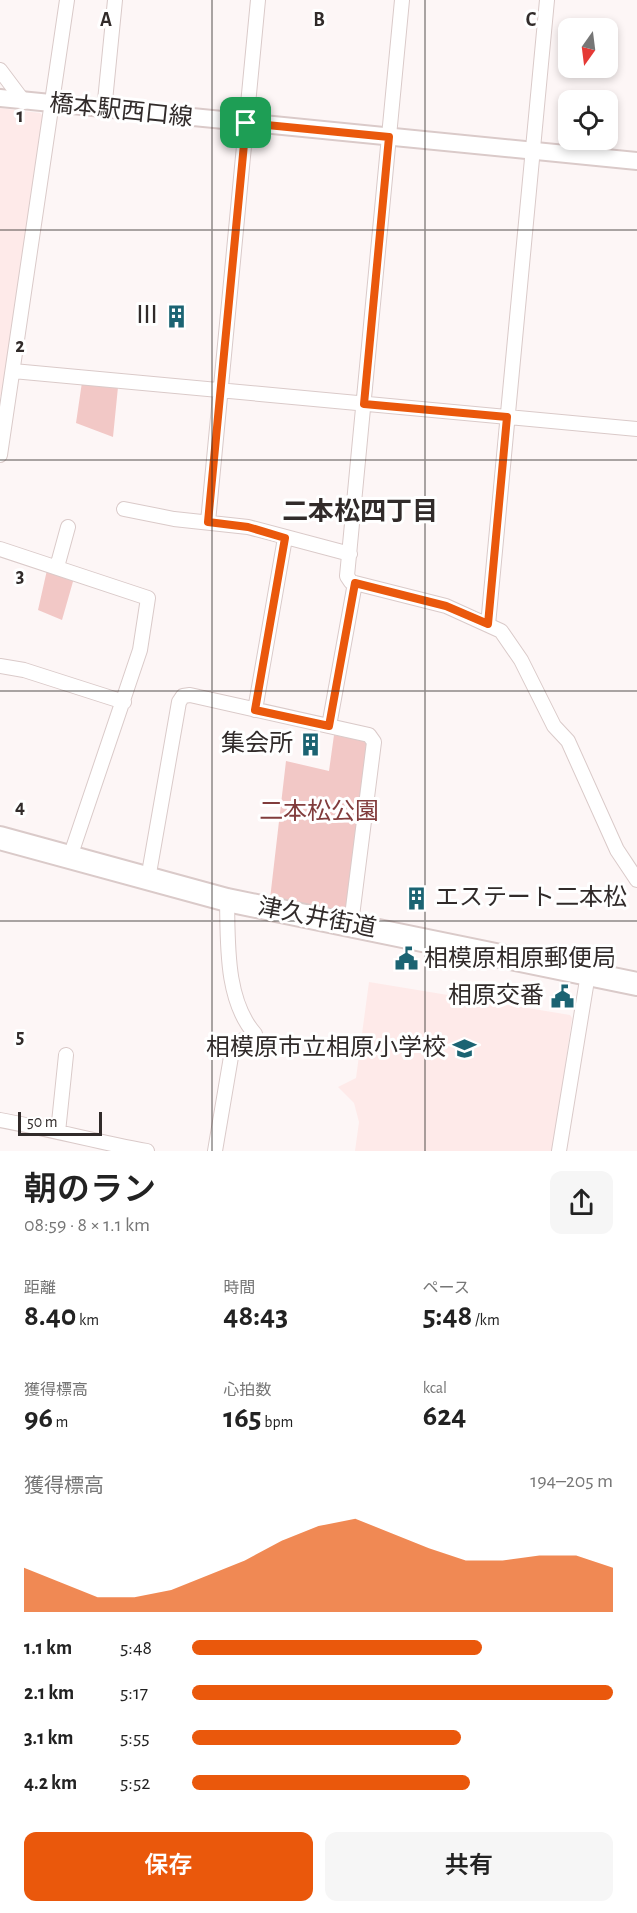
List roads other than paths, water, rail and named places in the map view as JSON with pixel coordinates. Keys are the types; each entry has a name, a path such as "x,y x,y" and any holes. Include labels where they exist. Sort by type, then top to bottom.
{"highway":[{"name":"津久井街道","path":"0,838 227,900 637,984"}],"street":[{"path":"0,455 67,0"},
{"path":"104,111 115,0"},
{"path":"208,522 258,0"},
{"path":"402,0 347,576 355,583 446,606 501,631 521,660 554,726 568,741 616,850 637,880"},
{"path":"488,624 547,0"},
{"path":"0,70 24,102"},
{"name":"橋本駅西口線","path":"0,98 104,111 637,161"},
{"path":"13,371 637,429"},
{"path":"124,509 248,527 350,555"},
{"path":"57,567 68,527"},
{"path":"255,710 285,538"},
{"path":"0,549 148,598 140,650 70,857"},
{"path":"329,726 355,583"},
{"path":"0,666 24,670 124,702"},
{"path":"148,879 180,699 190,694 369,735 374,742 351,924"},
{"path":"215,1151 233,1045 255,1034 244,1018 228,966 227,900"},
{"path":"559,1151 588,974"},
{"path":"58,1132 66,1055"},
{"path":"0,1120 58,1132 80,1145 147,1151"}],"place":[{"name":"Ⅲ","path":"177,316"},
{"name":"集会所","path":"311,744"},
{"name":"エステート二本松","path":"417,898"},
{"name":"相模原相原郵便局","path":"406,959"},
{"name":"相原交番","path":"562,996"},
{"name":"相模原市立相原小学校","path":"464,1048"}],"district":[{"name":"二本松四丁目","path":"360,512"}],"park label":[{"name":"二本松公園","path":"319,812"}]}
